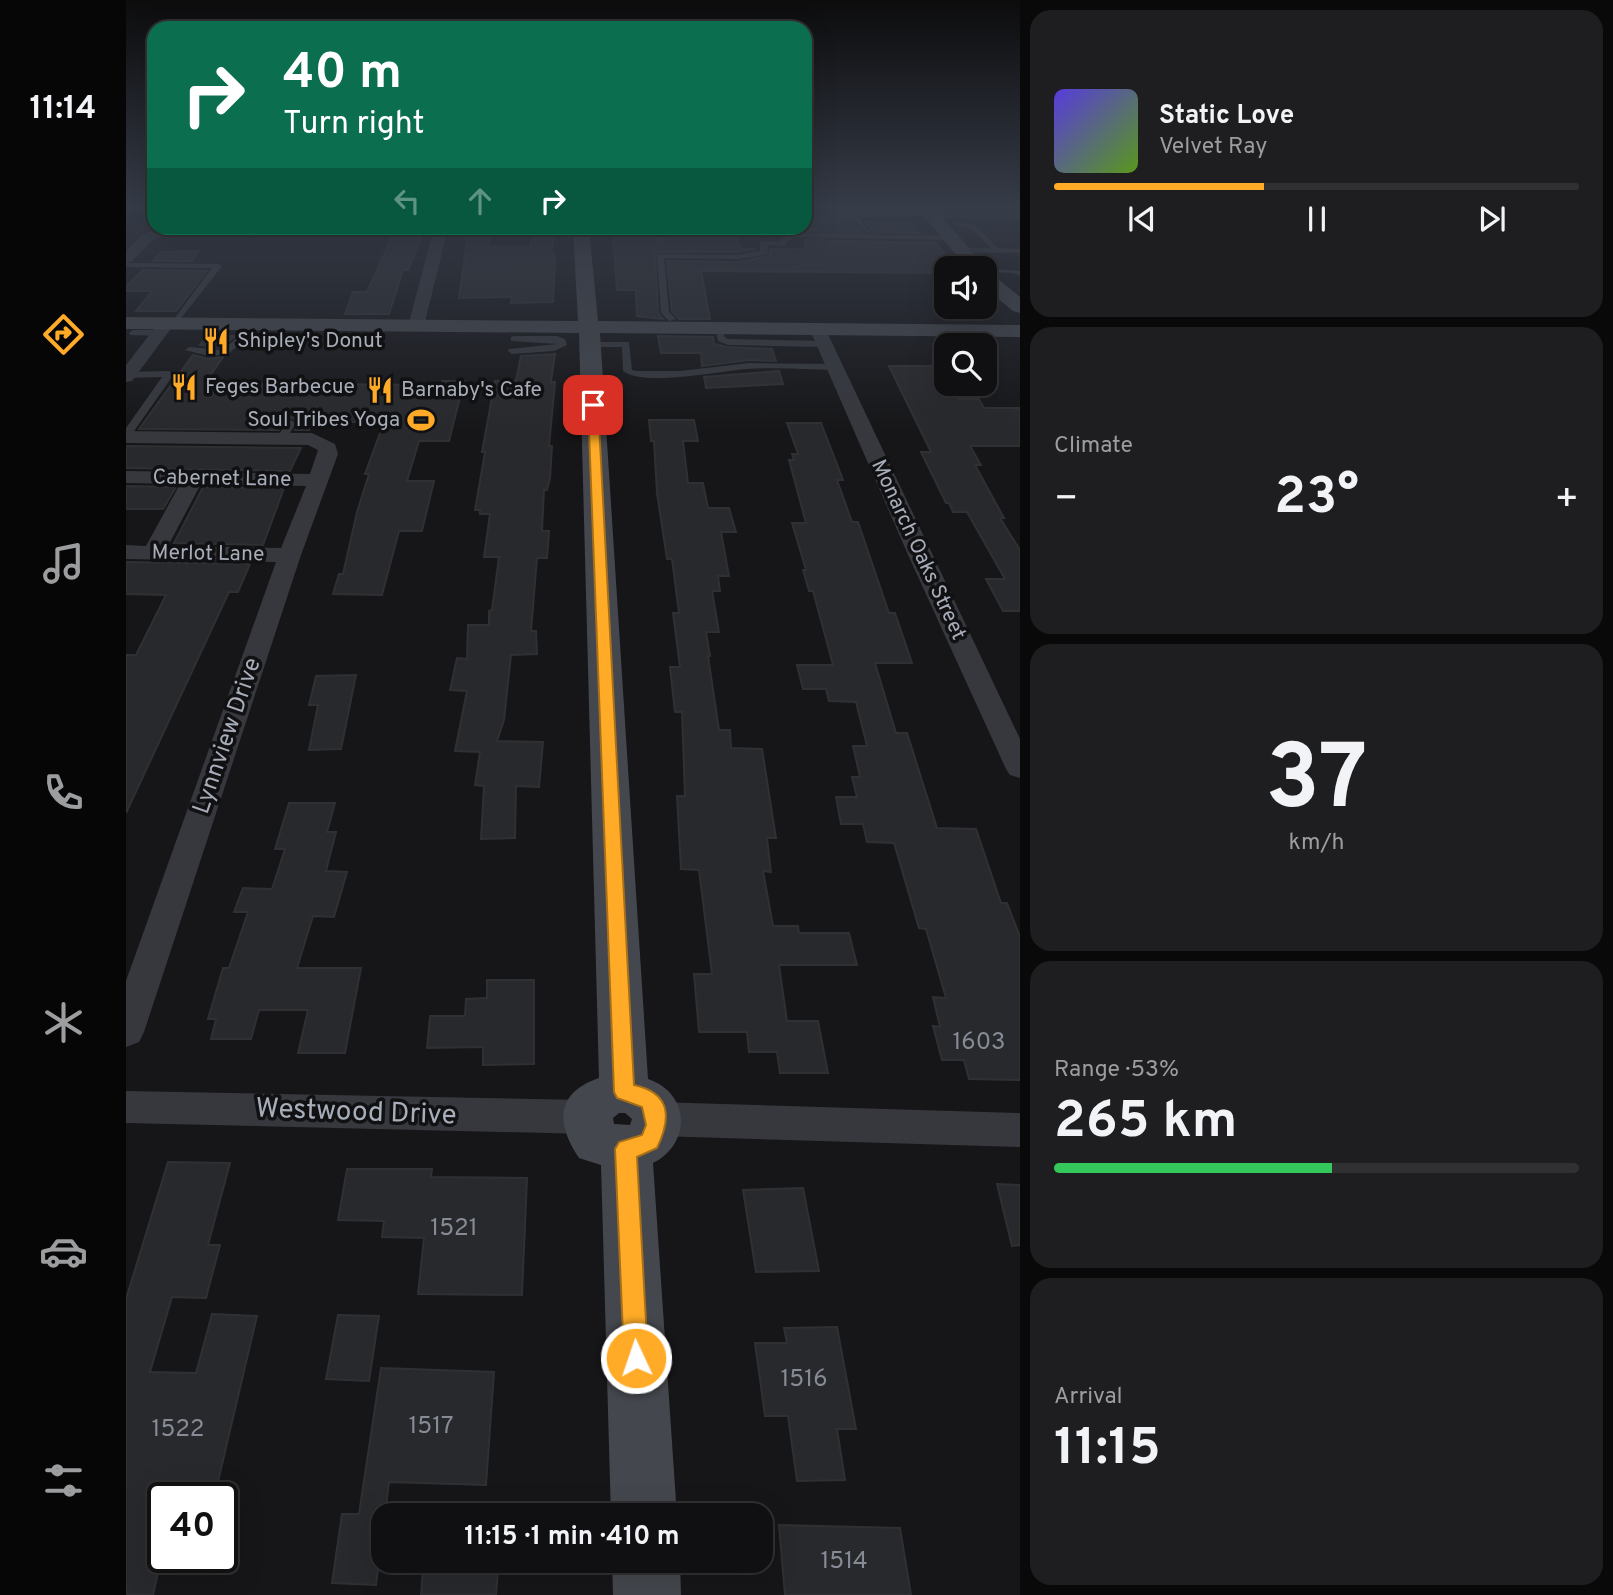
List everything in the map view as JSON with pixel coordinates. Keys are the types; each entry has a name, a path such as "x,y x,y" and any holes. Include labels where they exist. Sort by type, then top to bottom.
{"street":[{"path":"416,326 427,283"},
{"path":"585,283 643,1503"},
{"path":"997,288 1020,307"},
{"path":"126,375 167,326"},
{"path":"129,330 167,326 416,326 589,335 718,329 821,337 1020,331"},
{"name":"Monarch Oaks Street","path":"821,337 920,557 1020,769"},
{"name":"Lynnview Drive","path":"126,436 286,430 323,443 328,448 126,1032"},
{"name":"Cabernet Lane","path":"126,477 318,480"},
{"path":"153,553 194,478"},
{"name":"Merlot Lane","path":"126,552 290,555"},
{"name":"Westwood Drive","path":"126,1107 1020,1130"},
{"path":"647,1573 648,1595"}],"lane":[{"path":"167,326 203,283"},
{"path":"662,283 665,313 672,319"},
{"path":"189,350 211,353 226,351 240,336 250,331"},
{"path":"589,335 626,344 628,371 635,374 680,374 749,366 835,367"},
{"path":"512,351 563,345 562,341 557,340 514,339"},
{"path":"126,375 169,374 126,436"}],"building":[{"path":"129,283 197,283 176,311 136,311 152,291 126,291"},
{"path":"371,283 399,283 389,314 345,314 353,292 367,292"},
{"path":"461,283 554,283 553,302 511,303 512,297 459,298"},
{"path":"617,283 657,283 658,313 663,319 637,316 636,290 617,290"},
{"path":"669,283 703,283 710,319 679,319 672,311"},
{"path":"207,336 235,336 221,347 200,345"},
{"path":"658,336 713,337 714,344 727,347 772,349 776,361 749,360 702,366 701,353 661,353"},
{"path":"555,354 551,382 555,382 549,446 552,446 550,478 547,490 544,490 542,531 549,531 547,558 537,558 531,631 536,631 537,654 511,655 504,720 497,741 543,742 539,787 516,786 515,838 481,839 484,786 475,785 480,752 455,751 467,691 450,690 457,658 467,659 468,625 489,625 489,611 492,610 499,557 484,557 490,514 480,514 480,510 475,510 485,452 482,452 495,381 516,381 521,356"},
{"path":"193,355 208,359 223,357 205,383 441,385 442,381 464,381 449,441 419,441 407,481 434,481 422,531 399,531 382,595 333,594 339,574 343,574 369,474 365,474 384,422 313,422 309,430 295,430 299,422 290,417 279,430 139,429"},
{"path":"889,366 934,366 934,396 979,399 984,408 1020,408 1020,446 970,446 981,465 975,465 1004,518 1000,518 1020,550 1020,611 1003,611 986,579 1005,579 967,512 953,512 949,503 946,503 921,452 931,452"},
{"path":"779,371 783,384 706,388 704,377"},
{"path":"649,420 694,420 698,441 683,441 688,483 703,483 708,508 729,508 736,532 721,532 729,576 718,576 720,591 712,591 719,632 706,632 708,656 719,730 730,730 731,748 762,749 776,838 767,838 771,872 763,871 773,926 798,926 799,933 849,933 857,965 779,965 787,1021 818,1021 828,1073 780,1073 777,1052 749,1052 747,1032 699,1032 694,974 712,974 699,870 681,869 677,796 685,796 682,712 675,712 670,667 680,667 673,613 679,613 672,559 667,559 657,493 654,441 651,441"},
{"path":"787,423 821,423 843,480 837,480 852,522 858,522 889,613 895,613 912,663 875,663 896,733 907,733 937,828 976,829 1001,903 1007,903 1020,937 1020,1080 969,1079 964,1060 942,1060 933,1026 940,1027 933,997 946,998 926,929 919,928 894,843 867,842 863,824 841,824 836,797 857,797 852,777 860,777 853,746 867,746 856,702 829,701 826,689 803,689 797,665 833,665 813,591 809,591 803,570 806,570 792,523 806,523 789,460 794,460 792,454 798,454"},
{"path":"126,446 301,448 290,471 126,468"},
{"path":"126,486 176,487 163,509 126,509"},
{"path":"203,487 284,488 263,545 174,543"},
{"path":"126,562 250,564 238,592 229,592 126,813 126,655 136,655 166,595 126,594"},
{"path":"356,675 341,749 309,750 318,705 309,705 316,676"},
{"path":"289,803 335,803 327,832 336,832 326,871 347,872 334,917 313,916 297,968 361,968 345,1053 298,1053 308,1010 259,1010 251,1039 211,1039 216,1019 208,1019 223,968 229,968 248,912 234,912 243,888 272,889 285,849 275,849"},
{"path":"487,980 534,980 534,1064 483,1065 483,1047 427,1048 430,1016 465,1016 466,999 487,998"},
{"path":"168,1162 230,1163 208,1245 220,1245 206,1298 172,1297 150,1372 196,1373 212,1314 257,1316 218,1482 147,1482 147,1573 158,1573 153,1595 126,1595 126,1299"},
{"path":"347,1169 432,1169 431,1177 527,1178 522,1295 418,1294 424,1238 382,1237 384,1221 338,1220"},
{"path":"997,1184 1020,1185 1020,1245 1012,1246"},
{"path":"803,1188 819,1271 756,1272 743,1190"},
{"path":"338,1315 379,1316 369,1381 326,1379"},
{"path":"837,1327 856,1429 837,1429 845,1480 797,1481 788,1416 765,1416 755,1343 787,1343 784,1328"},
{"path":"381,1368 494,1372 486,1485 389,1482 386,1503 371,1503 371,1573 378,1573 376,1585 332,1583 342,1514 359,1514"},
{"path":"779,1525 900,1528 911,1595 785,1595"},
{"path":"423,1573 498,1573 496,1595 421,1595"}],"place":[{"name":"Shipley's Donut","path":"216,341"},
{"name":"Feges Barbecue","path":"184,387"},
{"name":"Barnaby's Cafe","path":"380,390"},
{"name":"Soul Tribes Yoga","path":"421,420"}],"route":[{"path":"593,405 624,1092 642,1096 650,1101 655,1110 657,1125 649,1142 638,1148 626,1149 636,1358"}]}
